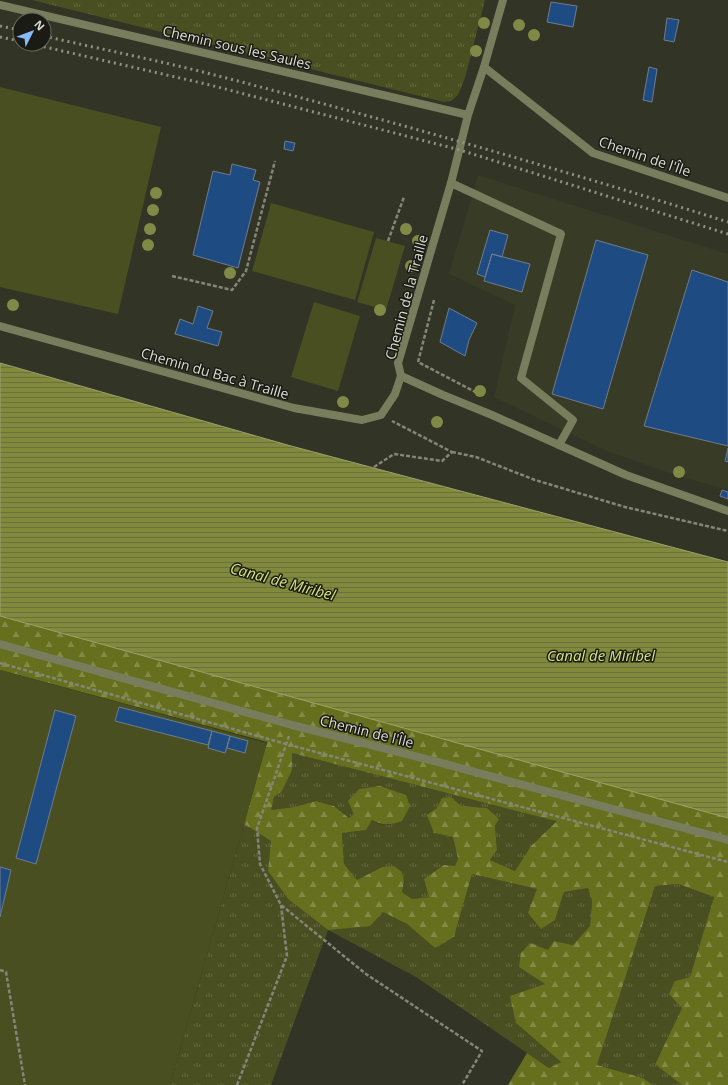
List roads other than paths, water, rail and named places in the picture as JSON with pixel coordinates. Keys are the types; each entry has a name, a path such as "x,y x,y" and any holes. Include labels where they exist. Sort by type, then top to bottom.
{"street":[{"name":"Chemin de la Traille","path":"503,0 484,67 468,115 451,183 398,363 401,376 626,475 728,511"},
{"name":"Chemin sous les Saules","path":"0,5 468,115"},
{"name":"Chemin de l'Île","path":"484,67 593,153 728,198"},
{"path":"451,183 561,234 530,340 521,378 572,420 559,445"},
{"name":"Chemin du Bac à Traille","path":"0,326 294,408 362,420 381,415 395,394 401,376"},
{"name":"Chemin de l'Île","path":"0,644 292,725 441,763 728,840"}],"water":[{"name":"Canal de Miribel","path":"0,363 291,446 728,562 728,818 0,616"}],"railway":[{"path":"0,26 12,28"},
{"path":"0,37 12,39"},
{"path":"52,38 190,69 276,91 535,163 728,222"},
{"path":"52,49 206,84 460,150 728,234"}]}
